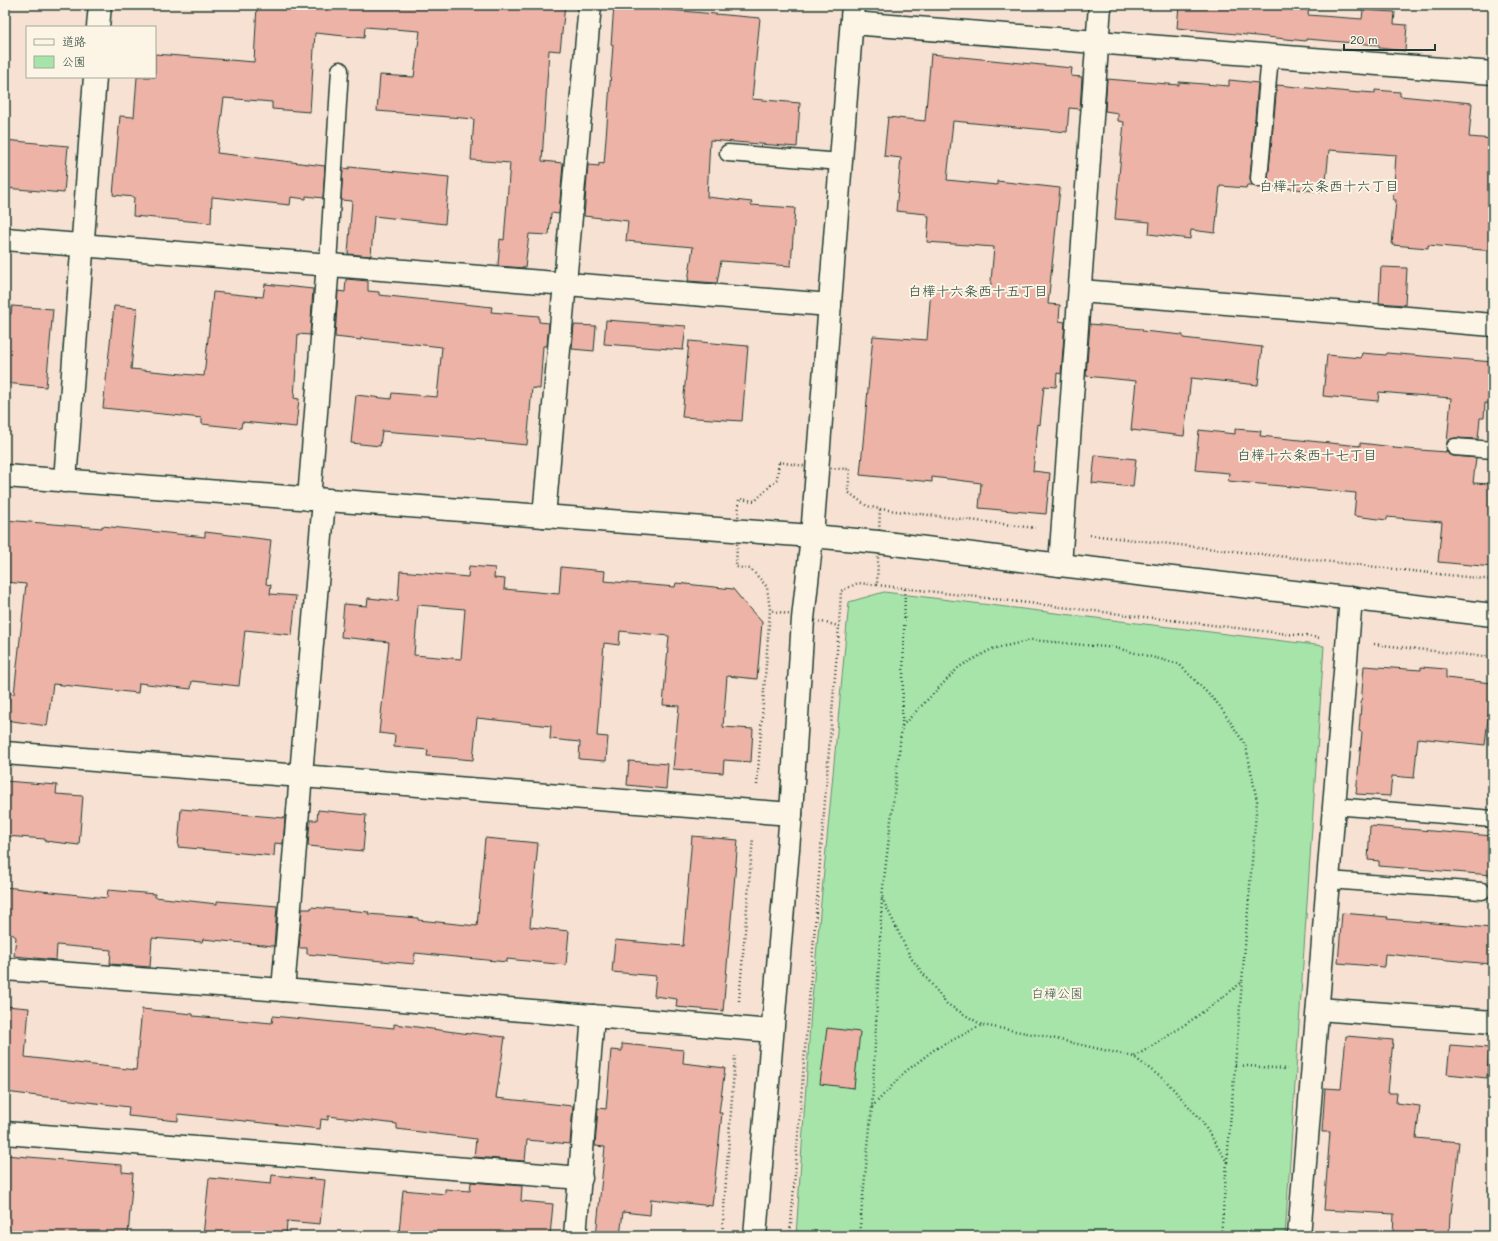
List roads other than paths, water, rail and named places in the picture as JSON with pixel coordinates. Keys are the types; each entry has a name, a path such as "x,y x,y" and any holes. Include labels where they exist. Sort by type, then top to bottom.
{"street":[{"path":"98,26 100,5"},
{"path":"544,516 590,5"},
{"path":"1060,565 1081,292 1100,5"},
{"path":"756,1236 791,814 803,619 812,536 853,14 1097,42 1493,73"},
{"path":"65,481 95,78"},
{"path":"5,239 82,244 830,306"},
{"path":"283,990 300,775 328,264"},
{"path":"1081,292 1493,325"},
{"path":"5,476 878,542 1060,565 1493,615"},
{"path":"1299,1236 1351,598"},
{"path":"5,753 791,814"},
{"path":"5,969 283,990 772,1031"},
{"path":"1318,1009 1493,1022"},
{"path":"575,1236 581,1178 592,1016"},
{"path":"5,1133 581,1178"}],"lane":[{"path":"1258,179 1270,56"},
{"path":"328,264 340,70"},
{"path":"728,153 841,162"},
{"path":"1454,447 1493,450"},
{"path":"1334,806 1493,819"},
{"path":"1328,880 1482,891"}],"district":[{"name":"白樺十六条西十六丁目","path":"1329,185"},
{"name":"白樺十六条西十五丁目","path":"978,290"},
{"name":"白樺十六条西十七丁目","path":"1307,454"}],"park label":[{"name":"白樺公園","path":"1057,992"}]}
